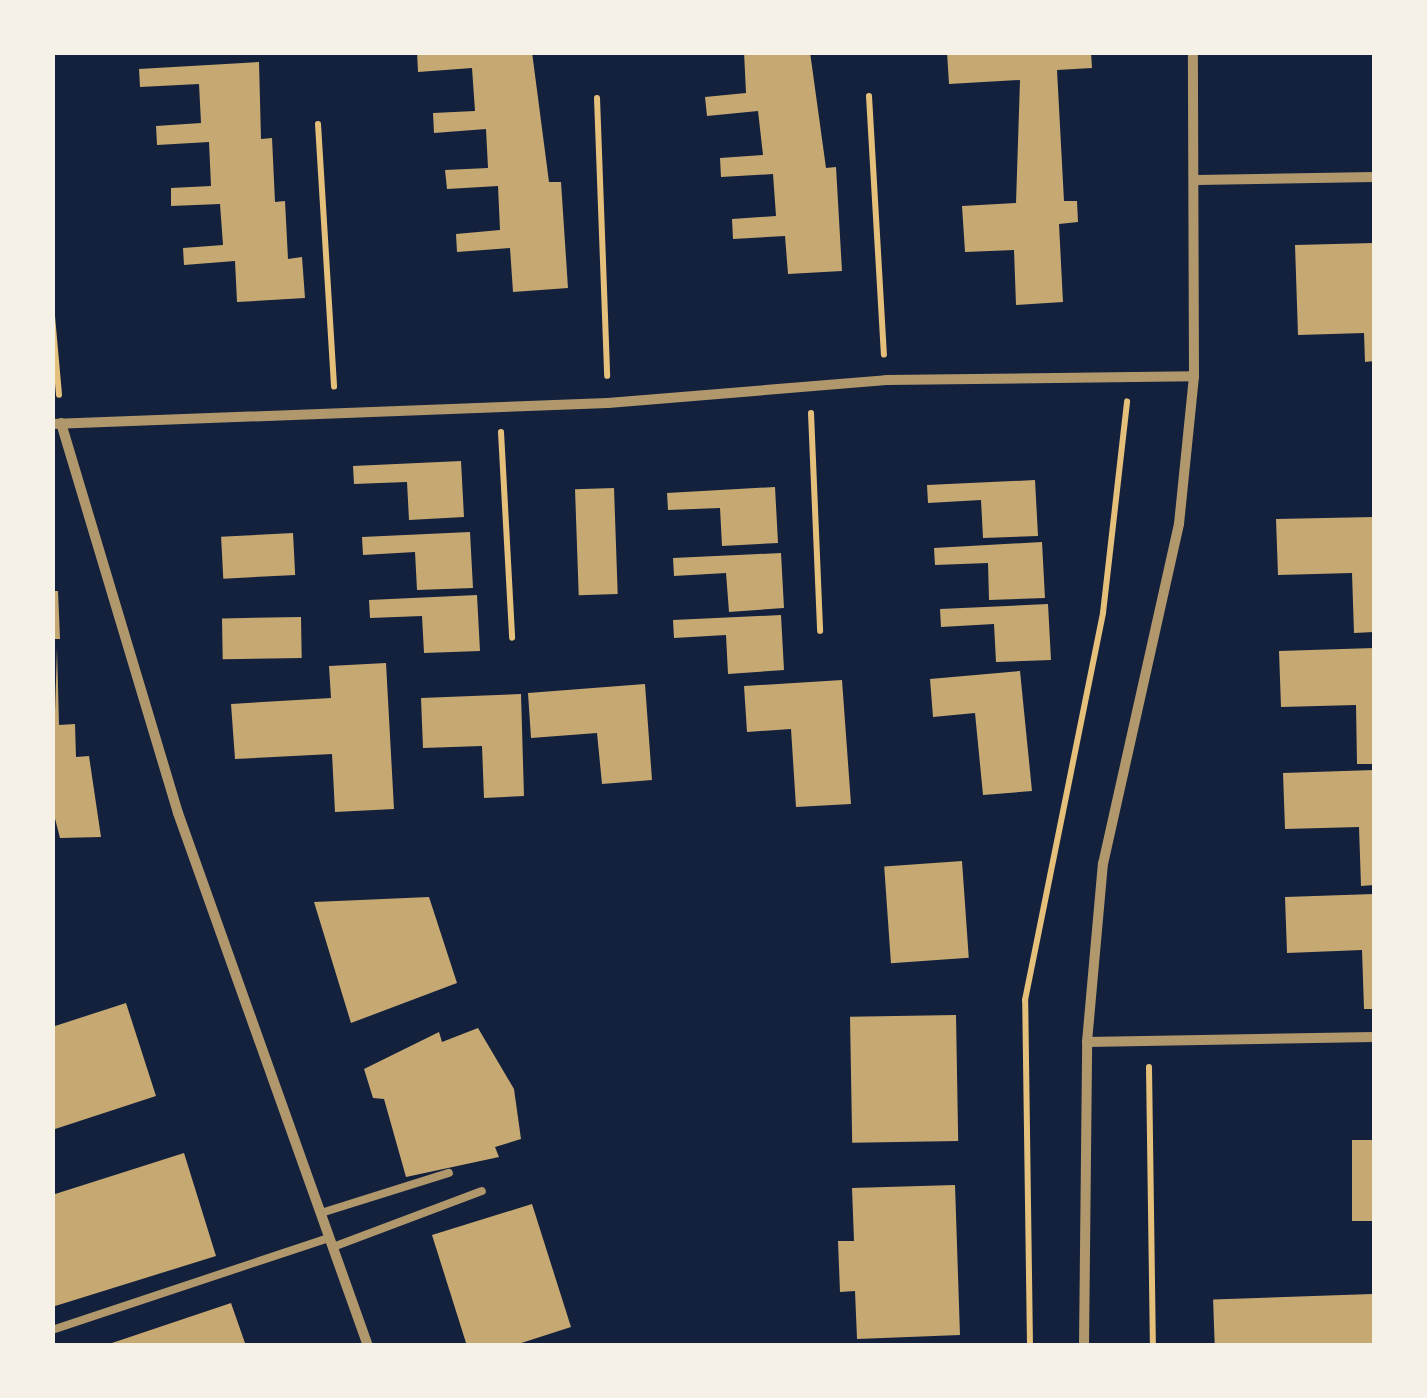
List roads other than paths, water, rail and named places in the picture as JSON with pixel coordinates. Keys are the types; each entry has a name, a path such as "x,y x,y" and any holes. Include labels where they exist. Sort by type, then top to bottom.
{"street":[{"path":"1084,1346 1087,1042 1103,864 1179,524 1194,376 1197,180 1192,52"},
{"path":"1197,180 1374,177"},
{"path":"368,1346 178,813 57,423 336,409 608,403 886,380 1194,376"},
{"path":"1087,1042 1374,1036"}],"lane":[{"path":"321,1214 449,1172"},
{"path":"52,1330 331,1243 482,1190"}]}
